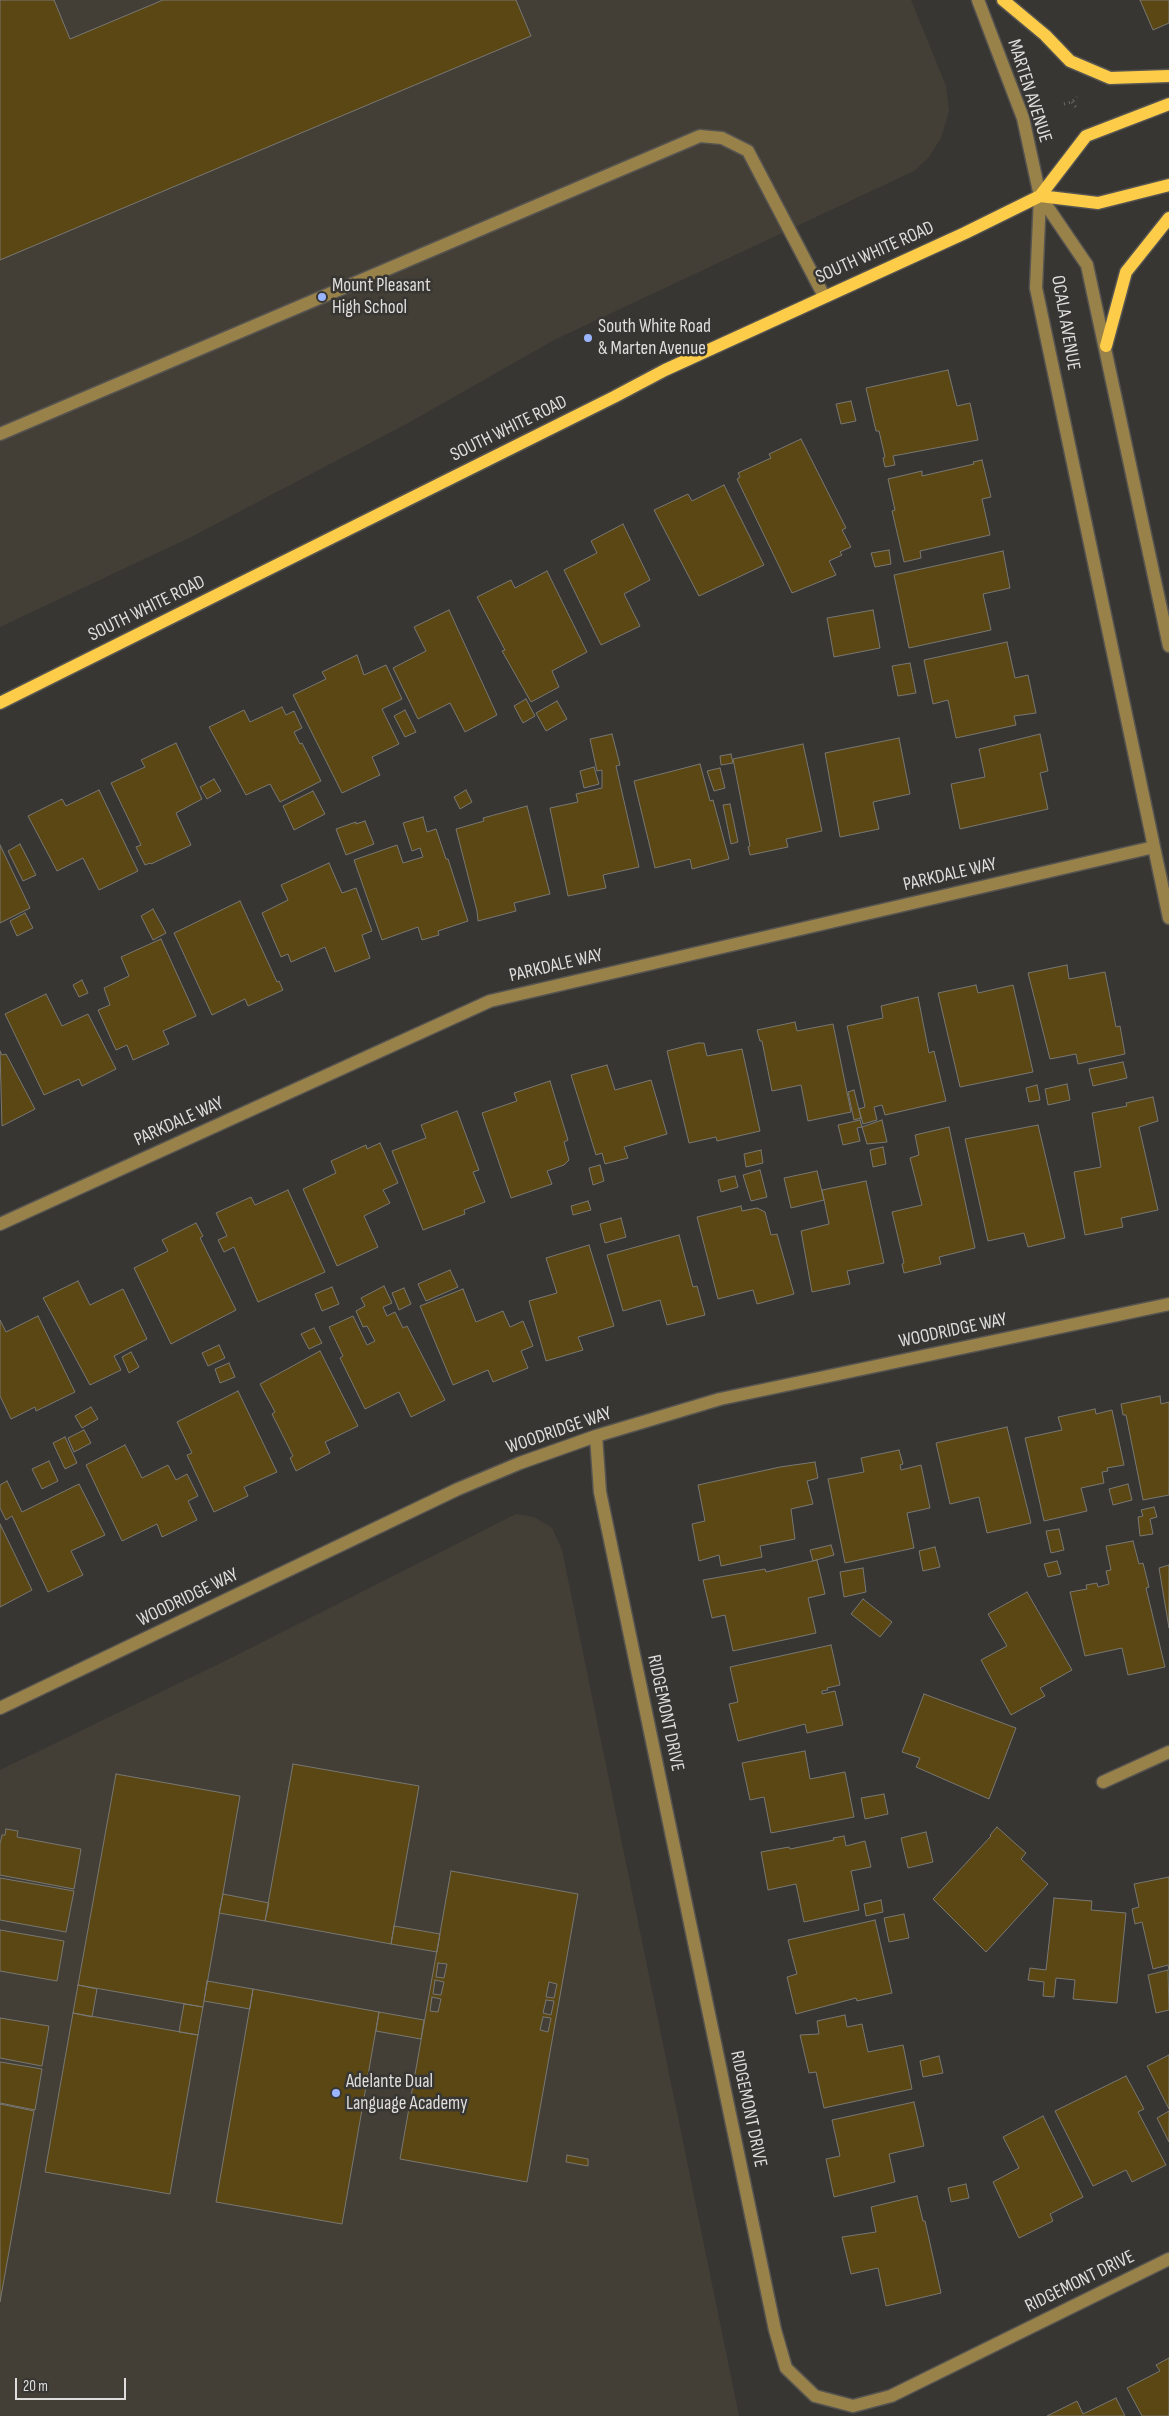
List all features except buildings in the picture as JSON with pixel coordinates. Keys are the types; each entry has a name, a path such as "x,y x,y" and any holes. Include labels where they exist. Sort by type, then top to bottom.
{"main road":[{"path":"1003,0 1045,36 1070,62 1110,78 1169,76"},
{"name":"SOUTH WHITE ROAD","path":"0,703 605,402 665,370 965,233 1040,196 1086,136 1169,104"},
{"path":"1040,196 1098,203 1169,185"},
{"path":"1106,346 1126,272 1169,218"}],"street":[{"name":"MARTEN AVENUE","path":"978,0 1022,118 1040,196"},
{"path":"0,434 700,136 722,138 748,151 824,296"},
{"name":"OCALA AVENUE","path":"1040,196 1087,265 1106,346 1169,646"},
{"name":"OCALA AVENUE","path":"1040,196 1036,288 1169,918"},
{"name":"PARKDALE WAY","path":"0,1224 490,1000 1154,848"},
{"name":"WOODRIDGE WAY","path":"0,1708 458,1489 520,1463 596,1436 720,1399 1169,1304"},
{"name":"RIDGEMONT DRIVE","path":"596,1436 600,1492 775,2330 786,2368 815,2396 853,2406 891,2396 1169,2259"},
{"path":"1103,1782 1169,1752"}],"path":[{"path":"1064,104 1072,102 1077,97"},
{"path":"1072,102 1078,110"}],"shaded area":[{"name":"Mount Pleasant High School","path":"0,0 911,0 946,86 949,111 941,138 929,157 914,171 554,340 410,422 193,536 0,627"},
{"name":"Adelante Dual Language Academy","path":"516,1514 534,1517 552,1528 562,1550 739,2416 0,2416 0,1770 223,1662"}],"place":[{"name":"Mount Pleasant High School","path":"322,297"},
{"name":"South White Road & Marten Avenue","path":"588,338"},
{"name":"Adelante Dual Language Academy","path":"336,2093"}]}
